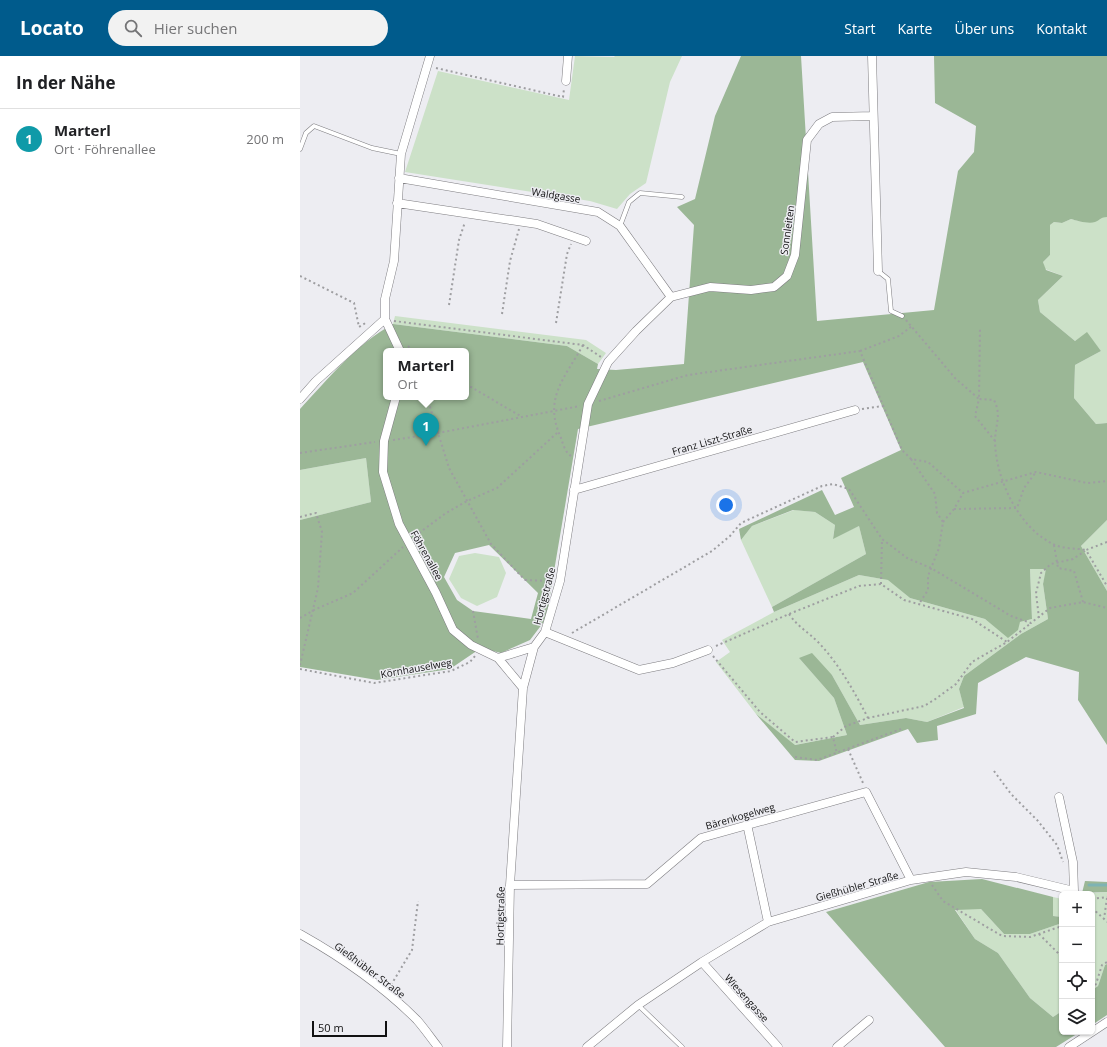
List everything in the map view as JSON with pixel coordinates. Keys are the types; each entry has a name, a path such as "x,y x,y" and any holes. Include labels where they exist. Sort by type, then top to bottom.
{"street":[{"path":"399,348 385,319 385,299 394,262 401,154 430,56"},
{"path":"566,81 568,56"},
{"path":"872,56 872,116 878,271"},
{"name":"Sonnleiten","path":"671,297 710,287 751,290 774,288 787,276 795,255 807,140 819,124 832,117 872,116"},
{"name":"Waldgasse","path":"399,178 598,212 620,226 671,297"},
{"path":"397,203 537,224 586,242"},
{"name":"Hortigstraße","path":"507,1047 510,885 523,688 534,647 545,632 560,581 588,404 608,362 636,331 671,297"},
{"path":"300,399 316,381 385,319"},
{"name":"Föhrenallee","path":"395,400 384,441 384,472 399,524 436,593 453,630 471,645 498,658 523,688"},
{"name":"Franz Liszt-Straße","path":"574,490 855,410"},
{"path":"545,632 565,638 639,670 672,663 708,650"},
{"path":"498,658 534,647"},
{"path":"866,792 911,880"},
{"name":"Bärenkogelweg","path":"510,885 646,884 701,838 866,792"},
{"name":"Gießhübler Straße","path":"587,1047 638,1005 702,962 768,922 911,880 966,872 1016,877 1074,891 1073,862 1059,797"},
{"path":"747,824 768,922"},
{"name":"Gießhübler Straße","path":"300,934 327,949 387,993 417,1021 438,1047"},
{"name":"Wiesengasse","path":"702,962 778,1047"},
{"path":"837,1047 870,1020"},
{"path":"1095,1030 1107,1022"},
{"path":"1069,1047 1087,1035"}],"lane":[{"path":"300,149 306,133 314,126 372,148 401,154"},
{"path":"620,226 629,202 640,192 682,197"},
{"path":"878,271 888,279 891,311 902,316"},
{"path":"638,1005 682,1047"}],"path":[{"path":"427,66 563,97 566,81"},
{"path":"449,305 459,240 469,213"},
{"path":"502,314 510,261 522,222"},
{"path":"556,323 566,254 573,237"},
{"path":"300,276 354,303 359,327 370,320"},
{"path":"902,316 912,326 954,378 980,399 994,400 999,410 995,441 997,464 1003,482 1017,508 1020,518 1035,532 1054,545 1086,550"},
{"path":"385,319 583,345 608,362"},
{"path":"860,350 899,336 912,326"},
{"path":"980,328 980,399 975,416 995,441"},
{"path":"578,462 568,454 558,432 553,411 556,394 583,345"},
{"path":"469,386 522,417"},
{"path":"428,400 449,468 491,544 525,580 560,581"},
{"path":"300,453 438,434 588,404"},
{"path":"855,410 883,406"},
{"path":"300,618 314,610 353,593 408,542 446,513 467,501 497,488 558,432"},
{"path":"911,459 935,494 937,513 943,522"},
{"path":"1017,508 1024,488 1036,472"},
{"path":"565,638 712,550 730,536 741,523 822,486 833,484 849,489 882,539 907,558 931,568 1011,616 1031,623"},
{"path":"918,604 928,590 928,576 939,548 943,522 954,509 963,493"},
{"path":"954,509 1017,508"},
{"path":"300,517 316,513 322,532 314,610 300,665"},
{"path":"881,584 882,539"},
{"path":"1039,618 1036,593 1041,573 1050,564 1073,558 1086,550 1107,542"},
{"path":"1054,545 1058,568 1074,571 1083,602"},
{"path":"1086,550 1107,586"},
{"path":"1007,642 972,619 904,600 881,584 859,586 789,614 708,650 760,712 795,742 833,737 846,726 868,718 924,706 956,684 972,662 1007,642 1050,608 1083,602 1107,608"},
{"path":"473,611 480,649"},
{"path":"789,614 796,624 817,641 825,650 850,683 868,718"},
{"name":"Körnhauselweg","path":"300,670 374,683 452,671 470,662 480,649"},
{"path":"795,757 817,760 837,754 901,729"},
{"path":"833,737 837,754"},
{"path":"848,749 866,792"},
{"path":"994,770 1011,794 1038,821 1057,845 1065,867"},
{"path":"920,879 932,885 943,901 1002,936 1017,938 1039,934 1059,927"},
{"path":"1095,899 1107,897 1104,919"},
{"path":"387,993 412,950 418,901"},
{"path":"1097,913 1107,922"},
{"path":"1039,934 1059,954"},
{"path":"1095,985 1102,965 1107,962"}],"green space":[{"path":"575,56 682,56 670,82 646,183 630,194 617,209 590,201 405,172 438,71 569,100"},
{"path":"741,56 801,56 817,321 934,310 958,171 974,152 976,126 935,103 934,56 1107,56 1107,217 1092,223 1071,219 1062,223 1054,222 1050,225 1050,255 1043,262 1046,270 1063,276 1038,300 1040,312 1075,341 1087,332 1101,351 1075,365 1074,398 1096,424 1107,423 1107,520 1081,546 1107,591 1107,745 1078,700 1079,672 1026,657 978,683 976,714 937,726 938,740 917,743 908,729 819,761 795,760 756,714 795,745 847,735 834,698 799,658 812,653 832,675 860,725 906,718 927,722 964,708 959,689 964,676 1021,634 1048,619 1043,584 1046,569 1030,569 1032,619 1020,622 1018,630 1008,638 985,619 910,598 888,580 859,575 774,612 772,607 866,554 859,526 833,539 835,525 815,512 793,510 752,526 741,540 739,529 822,490 835,515 854,507 841,478 901,450 863,362 578,429 546,619 530,640 501,653 481,648 450,669 377,680 300,667 300,520 371,502 366,458 300,470 300,409 332,374 355,352 380,332 393,324 567,346 598,364 597,369 616,370 684,364 694,225 677,207 695,199 715,116","holes":["489,545 538,593 531,619 473,611 457,600 444,577 455,553"]},
{"path":"1105,216 1107,217 1107,423 1096,424 1074,398 1075,365 1101,351 1087,333 1075,341 1040,312 1038,300 1063,276 1045,269 1043,262 1050,255 1050,225 1054,222 1062,223 1071,219 1089,222"},
{"path":"395,316 586,340 606,353 598,364 567,346 393,324"},
{"path":"366,458 371,502 300,520 300,470"},
{"path":"794,510 815,512 835,525 833,538 859,526 866,554 772,607 741,540 752,526"},
{"path":"1107,520 1107,591 1081,546"},
{"path":"475,553 499,557 506,573 497,597 477,606 461,598 449,579 459,556"},
{"path":"1030,569 1047,569 1043,584 1048,619 1021,634 964,676 959,689 964,707 927,722 906,718 860,725 832,675 799,658 834,698 847,735 794,745 756,714 716,662 730,652 722,640 774,612 859,575 889,580 910,598 985,619 1008,637 1020,622 1032,619"},
{"path":"982,879 1053,897 1053,916 1059,917 1059,924 1030,934 1004,934 981,909 955,910 975,939 998,953 1030,998 1053,1017 1059,1013 1059,1035 1075,1035 1056,1047 945,1047 826,912 929,882"},
{"path":"1085,881 1107,882 1107,892 1082,891"},
{"path":"1107,892 1107,964 1105,965 1098,986 1095,988 1095,927 1095,893"},
{"path":"1053,897 1059,898 1059,917 1053,916"},
{"path":"955,909 981,909 1004,934 1030,934 1059,924 1059,1013 1053,1017 1030,998 998,953 975,939"},
{"path":"1107,964 1107,1015 1095,1023 1095,988 1098,986 1105,965"}],"waterway":[{"path":"1089,885 1107,885"}],"place":[{"name":"Marterl","path":"426,446"}]}
